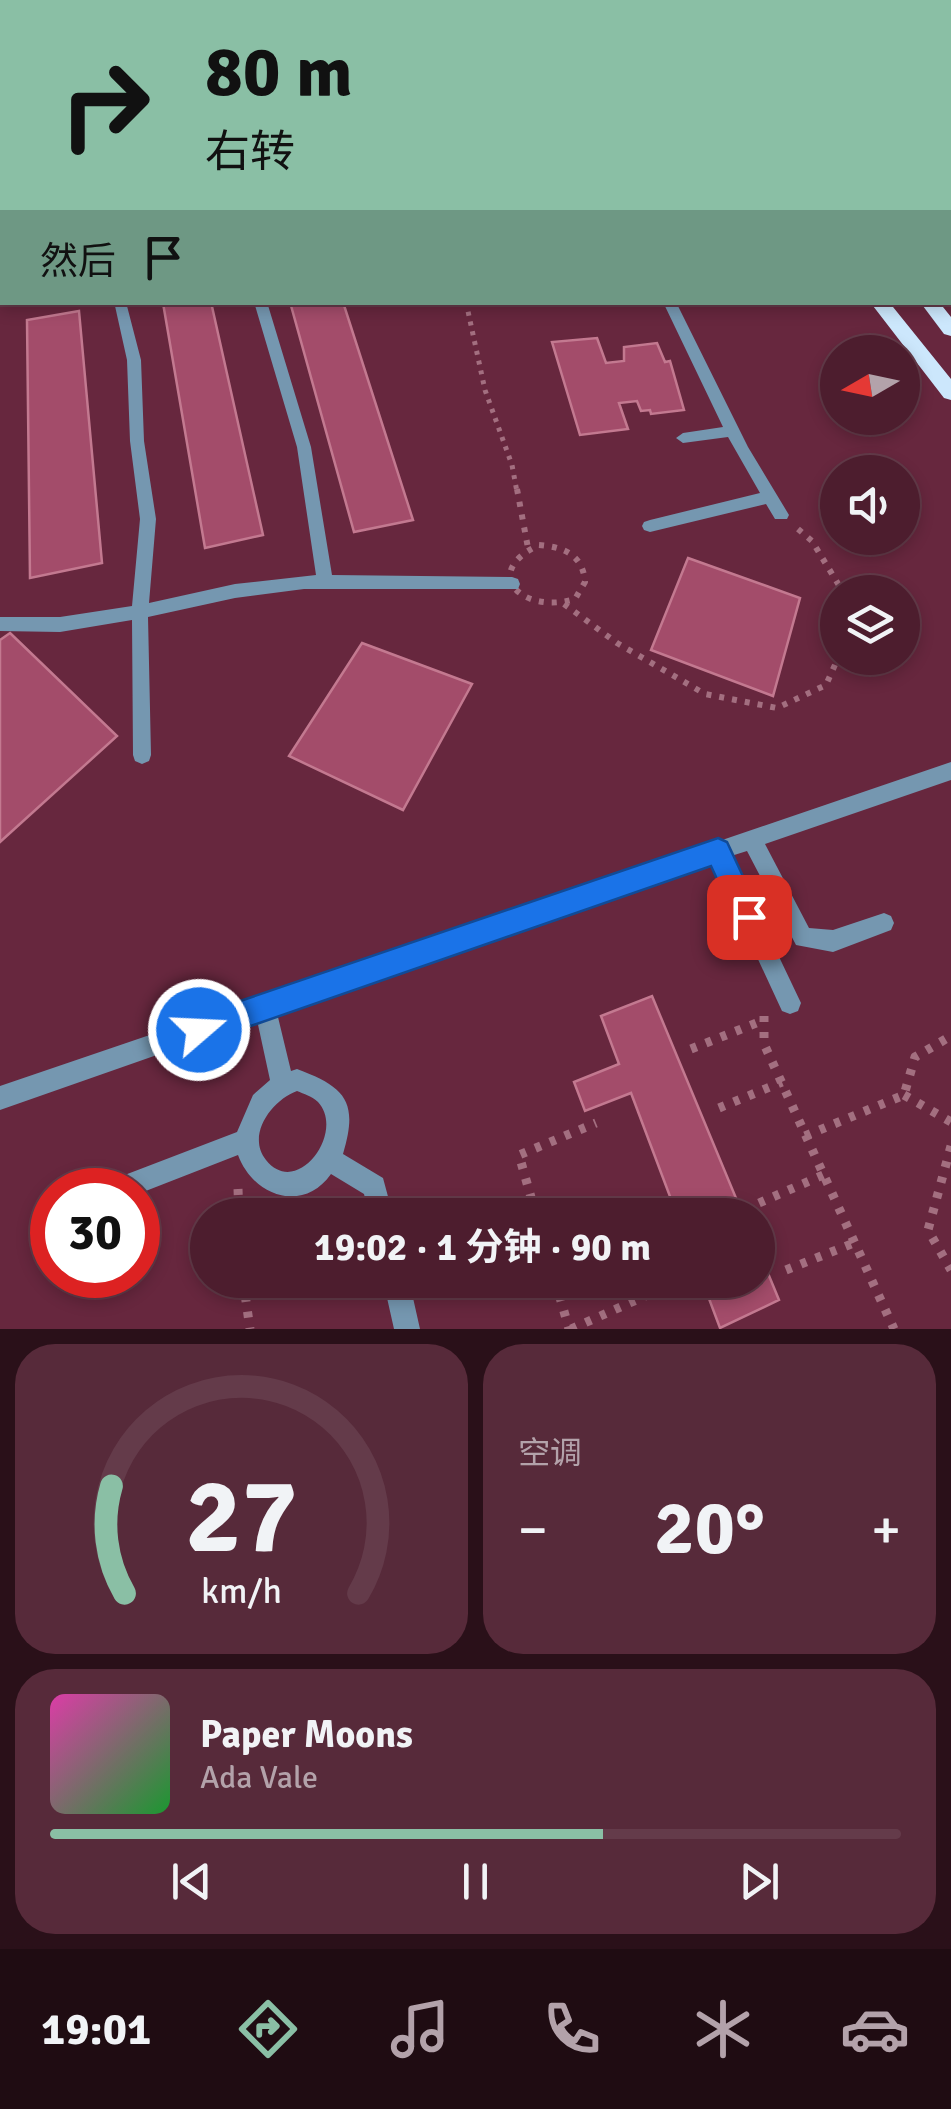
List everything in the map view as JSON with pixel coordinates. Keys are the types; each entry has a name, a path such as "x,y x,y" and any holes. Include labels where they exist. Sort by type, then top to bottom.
{"main road":[{"path":"882,305 951,394"},
{"path":"939,308 951,330"}],"street":[{"path":"261,305 304,448 325,582"},
{"path":"671,305 732,431 782,515"},
{"path":"121,306 134,360 137,441 148,519 140,614 142,755"},
{"path":"683,438 732,431"},
{"path":"650,526 770,497"},
{"path":"0,624 35,628 140,614 236,591 325,582 512,584"},
{"path":"0,1098 951,771"},
{"path":"752,839 803,938 834,941 884,922"},
{"path":"718,851 790,1003"},
{"path":"265,1007 282,1083"},
{"path":"310,1082 332,1100 338,1131 329,1159 315,1176 286,1185 271,1181 259,1170 251,1156 249,1139 258,1105 282,1083 310,1082"},
{"path":"160,1174 249,1139"},
{"path":"329,1159 374,1187 377,1198"},
{"path":"400,1298 407,1329"}],"path":[{"path":"467,305 485,390 512,465 528,548"},
{"path":"782,515 812,541 833,575"},
{"path":"528,548 563,548 581,562 586,571 582,591 564,604 538,606 517,593 512,584 512,564 528,548"},
{"path":"564,604 618,643 705,694 777,708 826,685 830,675"},
{"path":"765,950 764,1044 894,1329"},
{"path":"691,1049 764,1020"},
{"path":"904,1095 915,1057 951,1036"},
{"path":"718,1108 782,1082"},
{"path":"806,1136 904,1095"},
{"path":"904,1095 951,1122"},
{"path":"531,1198 519,1155 596,1124"},
{"path":"951,1146 928,1230 951,1270"},
{"path":"770,1198 823,1175"},
{"path":"786,1270 854,1243"},
{"path":"246,1298 250,1329"},
{"path":"561,1298 570,1329 641,1298"}],"building":[{"path":"163,305 212,305 263,535 205,548"},
{"path":"291,305 344,305 413,520 354,532"},
{"path":"79,311 102,563 30,578 27,320"},
{"path":"597,338 606,363 624,361 624,347 657,343 665,362 670,361 684,410 651,414 650,410 641,411 637,401 619,403 628,429 580,435 552,342"},
{"path":"688,558 800,598 773,696 651,650"},
{"path":"10,633 117,736 0,842 0,640"},
{"path":"362,643 472,684 403,810 289,756"},
{"path":"652,996 736,1198 671,1198 631,1093 585,1111 574,1082 619,1064 601,1016"},
{"path":"775,1290 779,1300 720,1328 709,1298 775,1298"}],"route":[{"path":"199,1030 718,851 749,917"}]}
